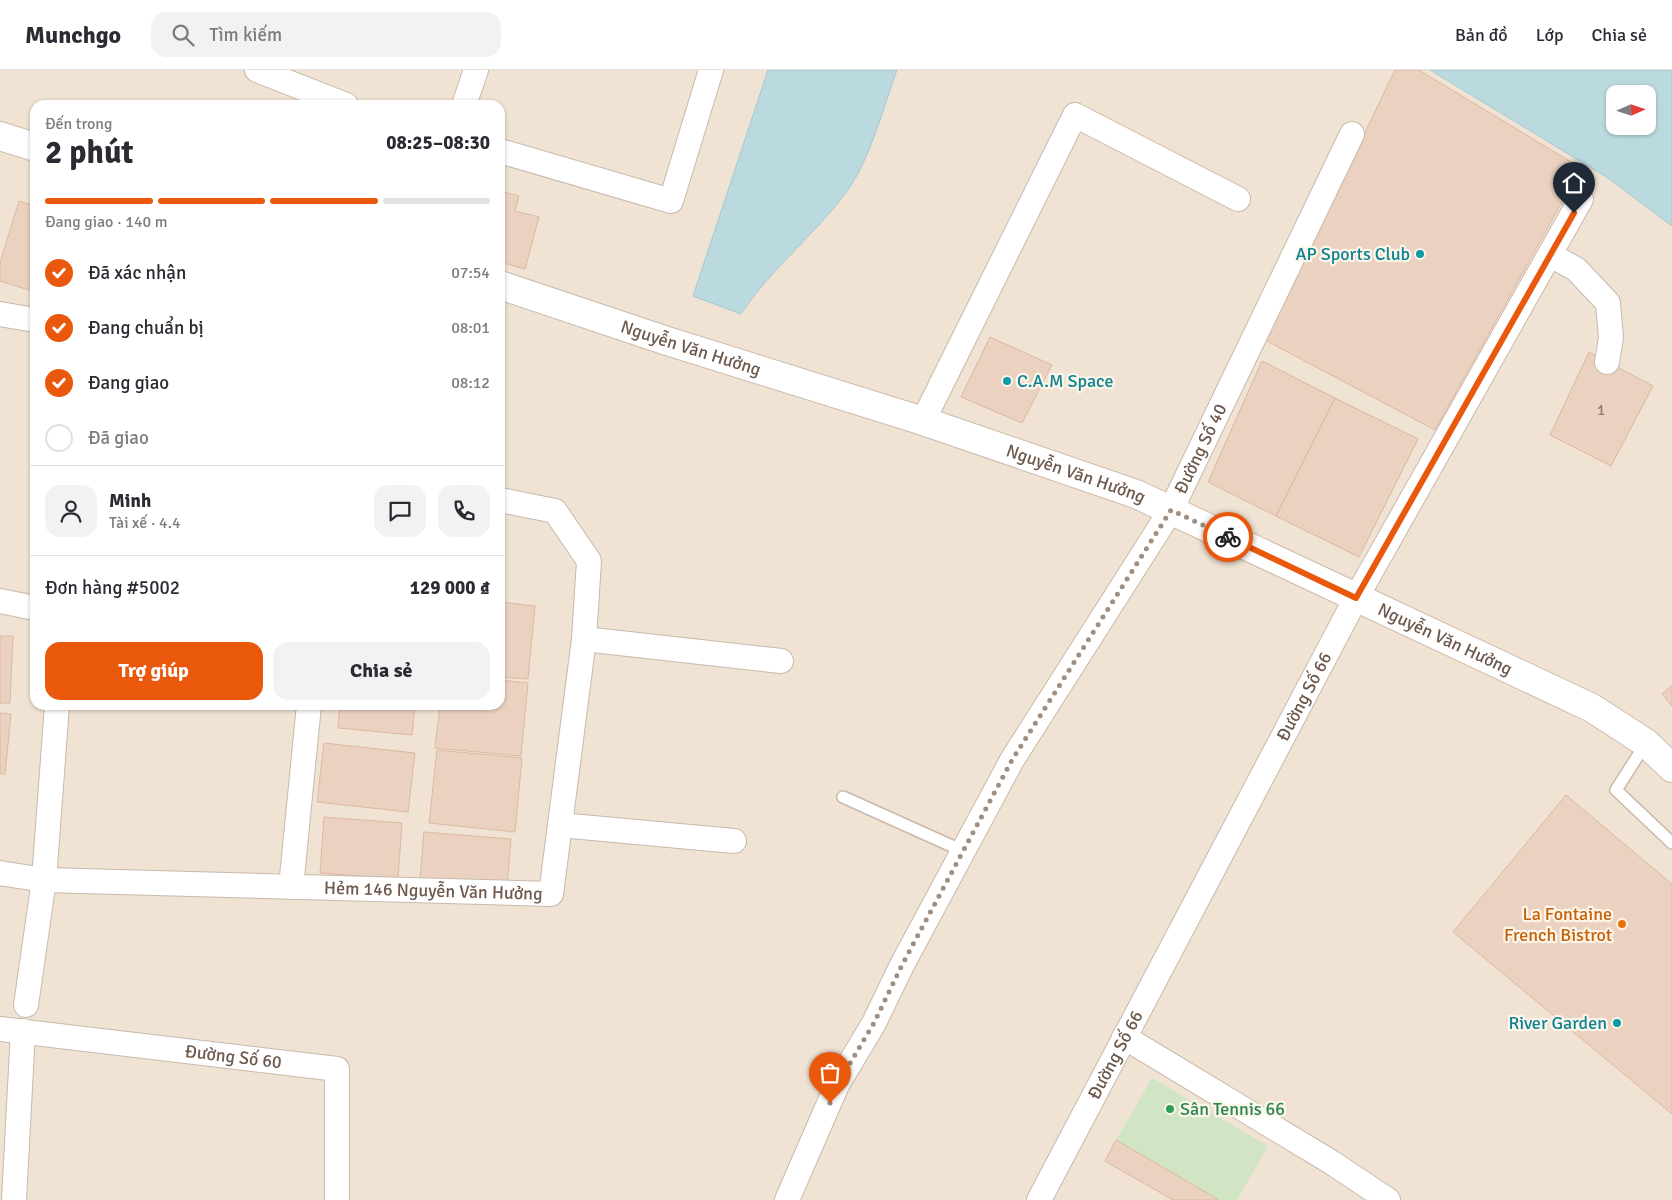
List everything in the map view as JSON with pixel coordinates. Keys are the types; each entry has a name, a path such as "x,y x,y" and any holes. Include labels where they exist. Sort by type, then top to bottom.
{"main road":[{"path":"0,136 30,146"},
{"name":"Nguyễn Văn Hưởng","path":"505,287 664,340 923,422 1136,494 1592,708 1646,744 1672,768"}],"street":[{"path":"257,70 333,100"},
{"path":"466,100 476,70"},
{"path":"505,152 671,201 711,70"},
{"path":"923,422 1075,114 1238,199"},
{"name":"Đường Số 40","path":"787,1200 837,1085 874,1023 902,965 1012,760 1171,510 1352,134"},
{"name":"Đường Số 66","path":"1039,1200 1356,598 1582,199"},
{"path":"1550,255 1576,269 1608,303 1611,338 1607,362"},
{"path":"0,314 30,319"},
{"name":"Hẻm 146 Nguyễn Văn Hưởng","path":"0,873 44,880 551,894 584,639 589,561 554,511 505,501"},
{"path":"0,602 30,607"},
{"path":"584,639 781,661"},
{"path":"26,1005 44,880 57,710"},
{"path":"291,887 309,710"},
{"path":"560,825 734,841"},
{"path":"11,1030 14,1200"},
{"name":"Đường Số 60","path":"11,1030 337,1069 338,1200"},
{"path":"1124,1037 1331,1162 1388,1200"}],"lane":[{"path":"1646,744 1616,790 1672,843"},
{"path":"843,797 963,851"}],"shaded area":[{"path":"0,70 1430,70 1608,178 1672,226 1672,1200 0,1200"}],"green space":[{"name":"Sân Tennis 66","path":"1152,1078 1268,1146 1237,1200 1219,1200 1116,1140"}],"water":[{"path":"768,70 897,70 870,148 848,190 766,281 741,314 693,296"},
{"path":"1430,70 1672,70 1672,226 1608,178"}],"building":[{"name":"AP Sports Club","path":"1395,70 1419,70 1581,168 1435,430 1265,340"},
{"path":"505,192 519,196 515,211 539,217 525,269 505,263"},
{"path":"19,201 30,204 30,290 0,281 0,263"},
{"name":"C.A.M Space","path":"990,337 1052,365 1022,423 961,397"},
{"path":"1589,352 1653,386 1611,466 1550,435"},
{"path":"1262,361 1335,398 1276,516 1208,482"},
{"path":"1335,398 1418,439 1359,557 1276,516"},
{"path":"505,603 535,606 528,679 505,677"},
{"path":"0,636 13,636 10,703 0,703"},
{"path":"505,681 528,683 521,756 435,748 439,710 505,710"},
{"path":"1672,685 1672,706 1662,694"},
{"path":"340,710 414,710 412,735 338,728"},
{"path":"0,713 11,714 5,774 0,774"},
{"path":"324,743 415,753 408,812 317,802"},
{"path":"437,750 522,758 515,832 429,823"},
{"name":"River Garden","path":"1566,795 1672,884 1672,1114 1453,932"},
{"path":"324,817 402,823 398,879 320,873"},
{"path":"424,832 511,839 507,886 420,879"},
{"path":"1116,1140 1219,1200 1173,1200 1105,1161"}],"way so far":[{"path":"830,1103 837,1085 874,1023 902,965 1012,760 1171,510 1228,537"}],"place":[{"name":"AP Sports Club","path":"1420,254"},
{"name":"C.A.M Space","path":"1007,381"},
{"name":"La Fontaine French Bistrot","path":"1622,924"},
{"name":"River Garden","path":"1617,1023"},
{"name":"Sân Tennis 66","path":"1170,1109"}],"route":[{"path":"1228,537 1356,598 1574,213"}]}
